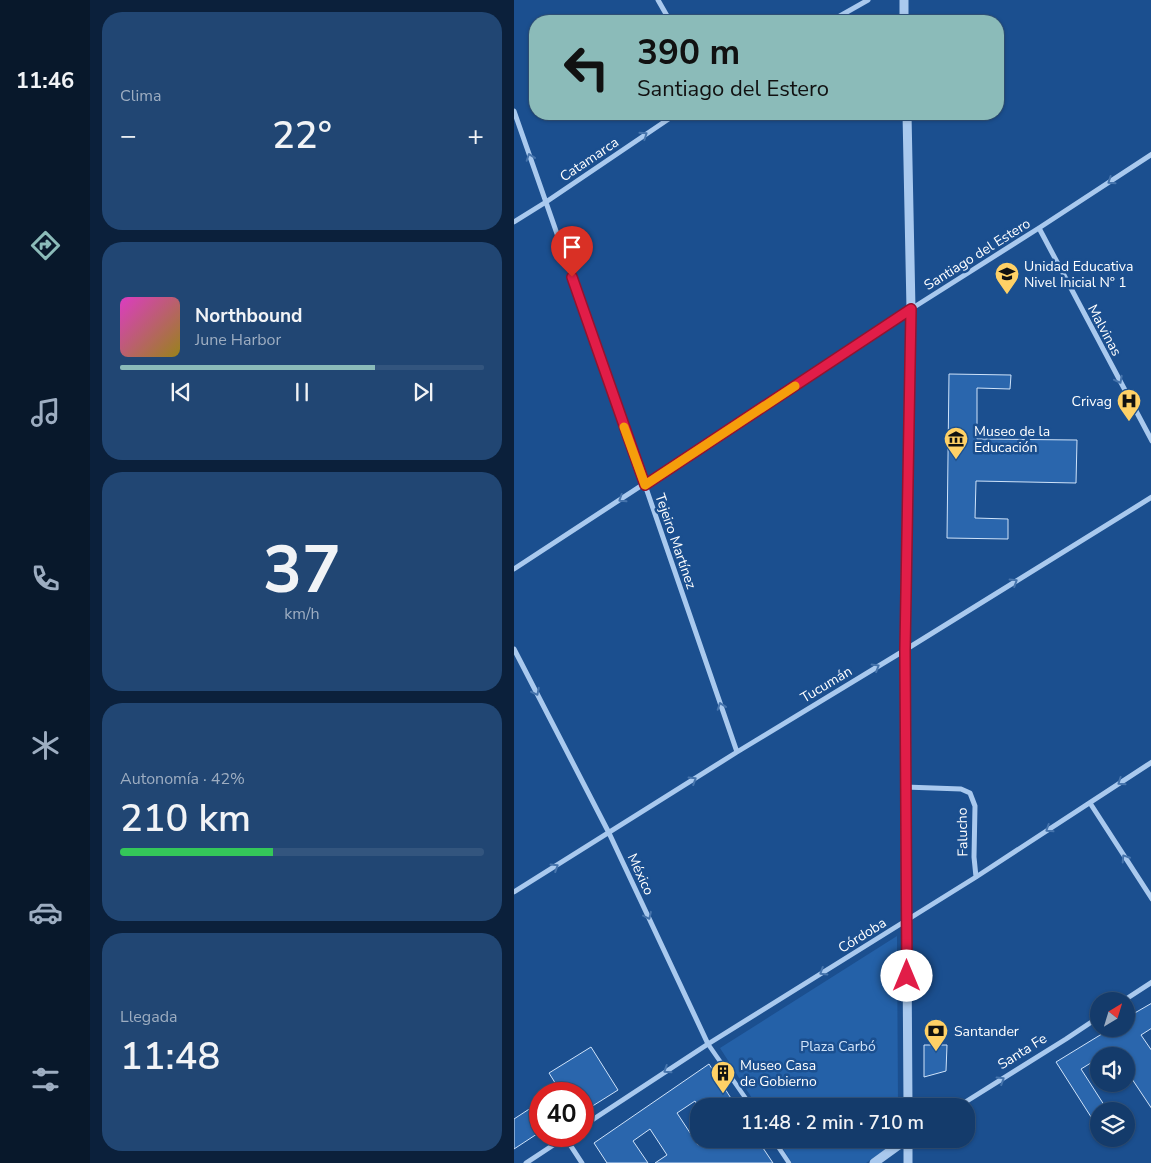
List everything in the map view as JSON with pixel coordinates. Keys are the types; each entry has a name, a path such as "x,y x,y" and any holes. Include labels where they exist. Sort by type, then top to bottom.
{"street":[{"path":"658,0 667,15"},
{"path":"842,15 868,0"},
{"path":"904,0 904,15"},
{"name":"Tejeiro Martínez","path":"514,111 737,752"},
{"name":"Catamarca","path":"514,222 667,120"},
{"path":"906,120 911,309 905,650 908,1098"},
{"name":"Santiago del Estero","path":"514,570 1151,154"},
{"name":"Malvinas","path":"1039,228 1151,442"},
{"name":"Tucumán","path":"514,892 1151,497"},
{"name":"México","path":"514,649 609,833 708,1044 745,1098"},
{"name":"Córdoba","path":"594,1119 708,1044 976,877 1151,762"},
{"name":"Falucho","path":"906,787 961,790 970,793 975,806 974,857 976,877"},
{"path":"1090,803 1151,899"},
{"path":"1135,993 1151,982"},
{"name":"Santa Fe","path":"972,1098 1090,1023"},
{"path":"526,1163 551,1147"},
{"path":"572,1147 582,1163"},
{"path":"779,1148 790,1163"},
{"path":"874,1163 895,1148"},
{"path":"907,1148 908,1163"}],"green space":[{"name":"Plaza Carbó","path":"897,936 898,1098 752,1098 720,1048"},
{"path":"783,1148 888,1148 866,1163 792,1163"}],"building":[{"path":"949,374 1011,375 1010,389 977,388 977,439 1077,440 1076,483 976,481 975,518 1008,519 1008,539 947,538"},
{"path":"1152,1003 1152,1028 1141,1035 1152,1051 1152,1109 1135,1084 1135,1047 1090,1047 1090,1064 1081,1069 1090,1083 1090,1092 1096,1092 1102,1102 1090,1102 1090,1115 1056,1062 1095,1038 1135,1038 1135,1013"},
{"path":"924,1045 947,1045 946,1071 924,1077"},
{"path":"591,1047 618,1090 594,1105 594,1082 555,1082 549,1073"},
{"path":"709,1064 731,1098 690,1098 690,1104 677,1113 690,1133 690,1148 763,1148 773,1163 655,1163 667,1155 650,1129 633,1141 648,1163 607,1163 594,1143"},
{"path":"529,1109 529,1139 514,1149 514,1119"}],"slow traffic":[{"path":"624,427 645,485 795,386"}],"place":[{"name":"Unidad Educativa Nivel Inicial Nº 1","path":"1007,295"},
{"name":"Crivag","path":"1129,422"},
{"name":"Museo de la Educación","path":"956,460"},
{"name":"Santander","path":"936,1052"},
{"name":"Museo Casa de Gobierno","path":"723,1094"}],"route":[{"path":"572,277 645,485 911,309 905,650 907,976"}]}
